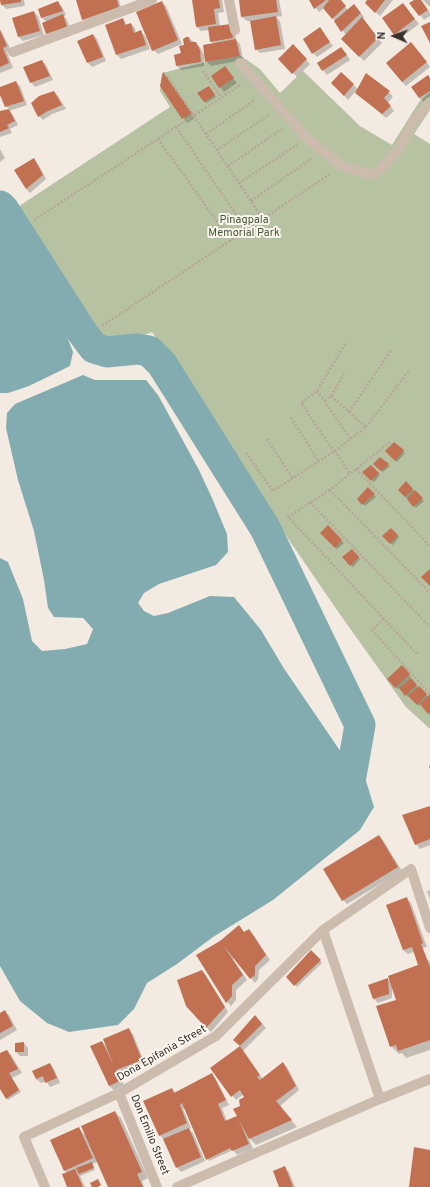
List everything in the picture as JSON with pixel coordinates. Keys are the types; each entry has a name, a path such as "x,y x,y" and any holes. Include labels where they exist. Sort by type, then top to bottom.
{"street":[{"path":"13,52 152,0"},
{"path":"229,0 235,30"},
{"path":"240,63 307,138 342,166 373,175 380,170 399,149 414,120 430,102"},
{"name":"Dona Epifania Street","path":"45,1187 24,1137 119,1093 216,1036 323,930 411,869 430,928"},
{"path":"323,930 380,1099"},
{"path":"177,1187 380,1099 430,1079"},
{"name":"Don Emilio Street","path":"119,1093 157,1187"}],"path":[{"path":"203,71 221,97"},
{"path":"167,76 263,219"},
{"path":"34,220 252,77"},
{"path":"206,134 266,92"},
{"path":"217,150 280,108"},
{"path":"228,166 293,122"},
{"path":"176,127 247,230"},
{"path":"239,183 307,138"},
{"path":"158,139 231,241"},
{"path":"251,201 323,151"},
{"path":"102,326 342,166"},
{"path":"346,342 317,391 301,403 350,474"},
{"path":"349,412 392,349"},
{"path":"246,453 273,491 334,452 366,427 410,369"},
{"path":"324,401 331,396 344,374"},
{"path":"317,391 351,439"},
{"path":"331,396 366,427"},
{"path":"290,418 319,462"},
{"path":"267,439 293,478"},
{"path":"390,442 330,490 288,517 418,655"},
{"path":"356,469 430,546"},
{"path":"330,490 430,593"},
{"path":"310,502 430,627"},
{"path":"384,619 372,630 430,694"}],"green space":[{"name":"Pinagpala Memorial Park","path":"238,54 260,69 280,93 303,71 360,126 392,145 419,102 430,92 430,110 414,134 430,144 430,729 406,707 339,613 224,445 152,332 117,345 100,344 13,210 170,107 160,91 162,73"}],"water":[{"path":"0,232 40,281 66,334 73,352 70,366 29,386 8,393 0,393"},
{"path":"83,375 95,380 146,380 158,395 199,470 227,534 228,552 216,565 159,584 144,593 138,603 144,611 154,616 168,613 210,596 234,597 261,630 283,667 347,761 366,781 374,807 360,830 273,900 213,937 177,964 147,983 134,1009 118,1025 69,1032 47,1023 20,1001 0,966 0,558 8,562 23,599 32,641 42,651 65,649 87,644 93,629 83,618 54,617 48,608 34,531 18,480 6,428 7,413 15,404"}],"building":[{"path":"0,0 21,0 21,2 1,5"},
{"path":"76,0 117,0 119,7 82,20"},
{"path":"192,0 219,0 220,8 214,9 216,24 196,27"},
{"path":"239,0 276,0 278,12 241,17"},
{"path":"309,0 326,0 314,9"},
{"path":"329,0 341,0 346,6 332,19 323,8"},
{"path":"367,0 385,0 375,13 365,3"},
{"path":"414,0 421,0 428,10 419,16 409,3"},
{"path":"58,1 63,11 41,18 38,9"},
{"path":"162,1 178,40 152,51 136,12"},
{"path":"403,3 415,19 394,35 382,18"},
{"path":"354,4 361,13 341,32 334,21"},
{"path":"34,11 40,31 18,37 12,18"},
{"path":"63,14 67,27 46,34 42,23"},
{"path":"276,16 281,45 255,50 250,21"},
{"path":"362,17 378,38 359,57 341,39"},
{"path":"123,18 125,25 131,23 134,33 141,30 146,45 116,55 105,25"},
{"path":"430,22 430,43 421,26"},
{"path":"231,24 233,38 210,42 208,27"},
{"path":"320,27 330,42 312,54 303,39"},
{"path":"0,30 7,46 3,48 9,63 0,67"},
{"path":"93,34 103,57 87,63 77,41"},
{"path":"189,37 190,42 196,42 200,50 201,62 176,66 174,55 181,53 179,46 184,45 183,39"},
{"path":"236,39 240,56 205,62 203,45"},
{"path":"411,42 427,62 402,82 386,63"},
{"path":"293,44 307,59 292,74 278,59"},
{"path":"341,47 347,55 322,71 317,63"},
{"path":"42,60 50,76 30,83 23,67"},
{"path":"225,66 234,78 219,88 211,76"},
{"path":"163,72 192,113 182,119 160,86"},
{"path":"341,72 354,84 344,96 331,83"},
{"path":"366,73 390,91 384,98 391,106 382,114 355,93"},
{"path":"428,75 430,78 430,91 419,98 411,87"},
{"path":"16,81 24,101 5,107 0,95 0,87"},
{"path":"209,86 215,95 204,102 197,93"},
{"path":"54,91 62,105 38,117 31,103 39,96"},
{"path":"9,109 15,121 7,125 9,128 0,132 0,111"},
{"path":"34,158 43,175 26,189 14,170"},
{"path":"394,442 404,450 395,461 385,451"},
{"path":"380,457 389,464 381,471 373,464"},
{"path":"371,465 379,473 371,481 362,472"},
{"path":"406,481 413,489 405,497 398,490"},
{"path":"368,487 375,494 362,505 357,499"},
{"path":"415,490 423,498 413,507 407,499"},
{"path":"328,525 342,540 335,548 320,533"},
{"path":"391,528 398,535 390,544 382,536"},
{"path":"352,549 359,557 350,566 342,557"},
{"path":"430,569 430,586 421,577"},
{"path":"402,665 410,674 395,688 387,679"},
{"path":"411,678 417,685 405,696 399,688"},
{"path":"419,686 427,694 417,705 408,696"},
{"path":"430,694 430,712 428,714 420,704"},
{"path":"430,806 430,839 415,845 402,815"},
{"path":"379,835 398,867 342,901 323,869"},
{"path":"407,897 423,943 421,944 430,967 430,1040 398,1051 396,1045 390,1047 376,1006 396,1000 388,976 418,965 412,947 403,950 386,905"},
{"path":"239,925 244,932 249,929 266,955 255,966 255,975 250,979 223,945 243,975 232,985 232,996 226,1003 196,955 220,941"},
{"path":"311,950 321,960 294,986 286,977"},
{"path":"202,970 225,1007 206,1028 186,1006 177,980"},
{"path":"388,978 389,994 373,999 368,985"},
{"path":"5,1010 13,1026 0,1033 0,1013"},
{"path":"255,1015 262,1024 240,1046 233,1040"},
{"path":"129,1028 142,1060 116,1070 120,1081 109,1086 90,1046 102,1041 114,1066 103,1039"},
{"path":"24,1042 24,1052 15,1052 15,1043"},
{"path":"240,1046 260,1075 257,1077 260,1080 283,1062 296,1086 276,1101 292,1120 249,1139 239,1120 249,1144 232,1151 230,1148 206,1160 182,1103 180,1105 187,1123 159,1136 143,1101 172,1088 174,1093 212,1073 226,1100 218,1104 225,1121 237,1116 233,1109 240,1106 239,1100 244,1097 240,1090 231,1097 210,1068"},
{"path":"7,1050 18,1069 9,1073 19,1090 6,1099 0,1089 0,1053"},
{"path":"50,1063 57,1078 45,1083 43,1076 36,1079 32,1071"},
{"path":"115,1111 142,1172 137,1174 143,1187 108,1187 81,1126"},
{"path":"79,1127 93,1158 64,1171 50,1140"},
{"path":"189,1128 201,1157 176,1168 163,1139"},
{"path":"414,1147 430,1150 430,1187 409,1187"},
{"path":"92,1162 94,1168 79,1174 76,1168"},
{"path":"285,1166 293,1187 279,1187 273,1171"},
{"path":"75,1169 83,1187 67,1187 62,1174"},
{"path":"98,1179 101,1185 98,1187 92,1187 90,1183"}],"waterway":[{"path":"0,206 94,348 107,352 137,349 149,351 162,364 265,528 360,725 349,787"}]}
